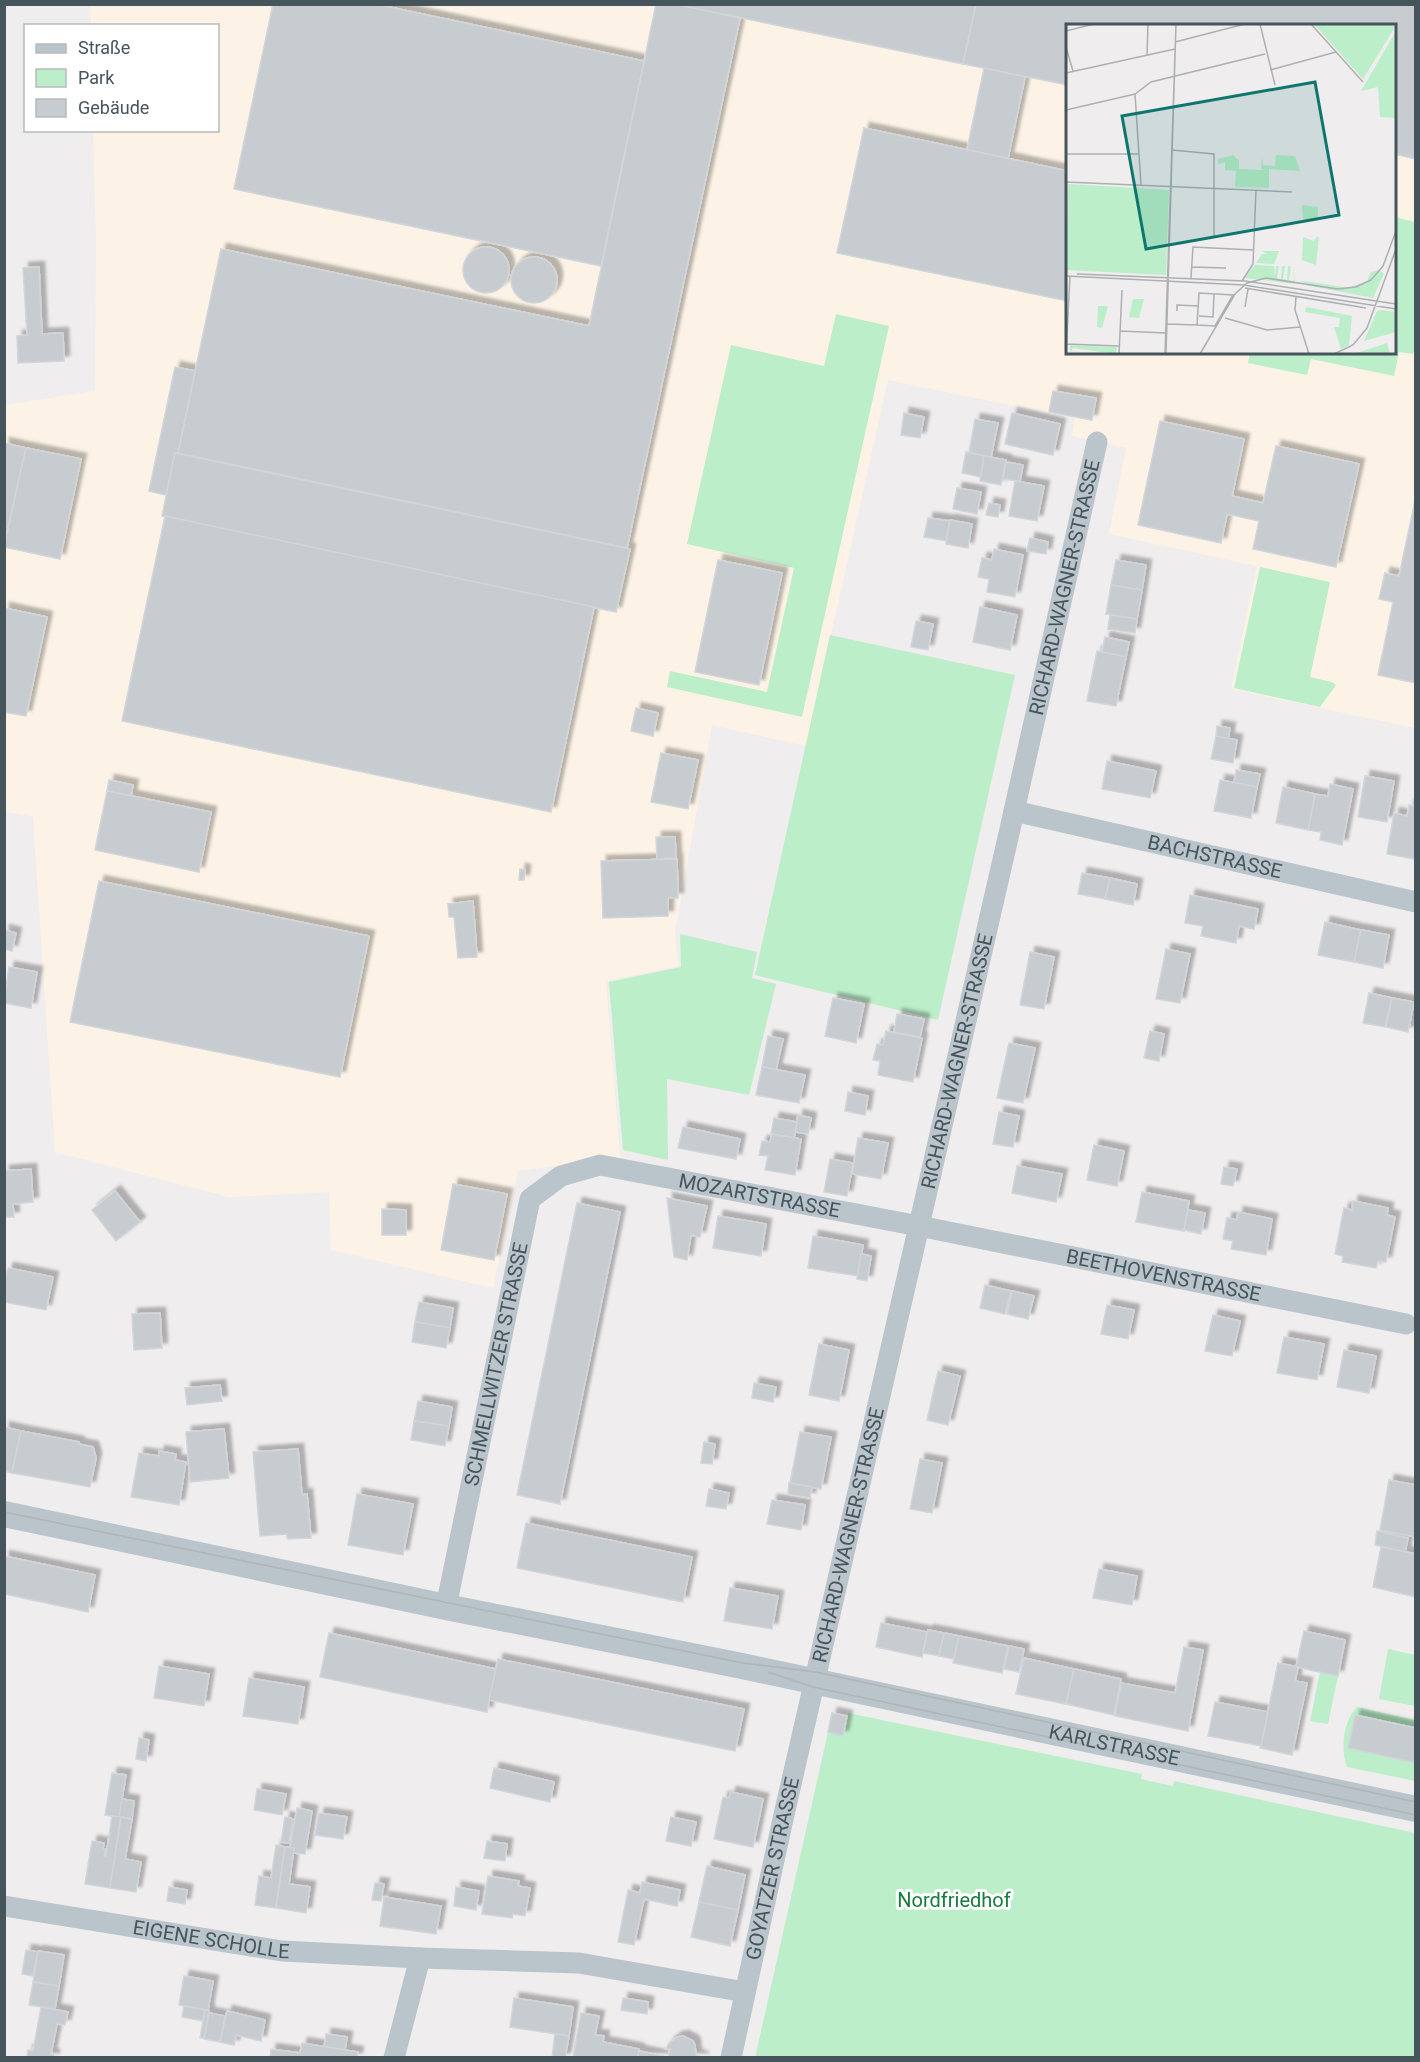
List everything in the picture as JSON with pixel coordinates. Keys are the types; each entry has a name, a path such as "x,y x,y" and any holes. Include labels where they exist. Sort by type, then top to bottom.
{"street":[{"name":"RICHARD-WAGNER-STRASSE","path":"814,1681 1097,442"},
{"name":"BACHSTRASSE","path":"1014,812 1416,902"},
{"name":"MOZARTSTRASSE","path":"600,1165 919,1226"},
{"name":"SCHMELLWITZER STRASSE","path":"446,1607 530,1199 561,1176 600,1165"},
{"name":"BEETHOVENSTRASSE","path":"919,1226 1406,1324"},
{"path":"4,1514 446,1607 814,1681"},
{"name":"KARLSTRASSE","path":"814,1681 1416,1809"},
{"name":"GOYATZER STRASSE","path":"730,2058 814,1681"},
{"name":"EIGENE SCHOLLE","path":"4,1906 282,1951 579,1963 745,1992"},
{"path":"394,2058 420,1958"}],"shaded area":[{"path":"90,5 1415,5 1415,728 1231,689 1257,566 1109,534 1126,448 1072,436 1075,418 888,380 806,746 712,725 675,932 678,966 606,981 620,1157 518,1171 493,1288 331,1250 329,1192 229,1197 55,1152 33,817 5,811 4,405 95,391 96,240 93,132 219,132 219,24 91,24"}],"green space":[{"path":"1396,217 1415,222 1416,345 1413,354 1399,352 1394,376 1311,359 1307,375 1248,363 1250,354 1396,354"},
{"path":"836,314 889,326 802,717 667,687 670,671 767,692 794,568 687,544 731,345 824,366"},
{"path":"1260,567 1330,582 1310,677 1336,685 1320,707 1234,688"},
{"path":"830,635 1015,675 938,1020 755,975"},
{"path":"680,934 757,952 752,978 776,984 749,1095 667,1079 668,1160 623,1150 609,982 681,967"},
{"path":"1388,1649 1415,1655 1415,1706 1379,1699"},
{"path":"1320,1672 1338,1676 1328,1724 1310,1721"},
{"path":"1357,1707 1415,1720 1415,1781 1347,1767 1344,1736 1352,1713"},
{"name":"Nordfriedhof","path":"848,1713 1142,1774 1141,1779 1173,1786 1174,1781 1415,1833 1415,2057 755,2058 828,1732 843,1735"}],"building":[{"path":"273,4 375,4 644,61 601,266 234,189"},
{"path":"656,4 675,4 740,18 627,548 178,453 221,249 589,326"},
{"path":"675,4 976,4 963,64"},
{"path":"976,4 1416,4 1416,159 1396,154 1396,24 1066,24 1066,85 963,64"},
{"path":"984,68 1025,77 1008,158 967,150"},
{"path":"864,128 1066,171 1066,301 837,253"},
{"path":"486,247 502,254 509,270 502,286 486,293 470,286 463,270 470,254"},
{"path":"534,257 550,264 557,280 550,296 534,303 518,296 511,280 518,264"},
{"path":"39,267 42,334 63,333 64,361 18,363 17,336 27,335 23,268"},
{"path":"175,367 195,371 178,453 175,453 166,495 149,491"},
{"path":"1053,391 1096,398 1092,420 1049,412"},
{"path":"904,413 924,417 920,438 901,435"},
{"path":"1012,413 1060,424 1053,455 1005,444"},
{"path":"975,419 998,423 991,457 969,453"},
{"path":"1160,421 1244,439 1232,496 1263,503 1276,446 1359,464 1336,567 1253,549 1259,521 1227,514 1221,543 1138,525"},
{"path":"4,443 26,448 4,545"},
{"path":"26,448 81,459 60,559 4,547"},
{"path":"966,452 984,456 981,477 962,473"},
{"path":"175,453 630,549 616,612 162,516"},
{"path":"984,456 1006,460 1001,485 980,481"},
{"path":"1006,462 1023,465 1020,481 1003,479"},
{"path":"1015,481 1044,486 1037,521 1009,516"},
{"path":"957,488 981,492 977,514 953,509"},
{"path":"1416,496 1416,683 1378,675 1393,602 1379,599 1385,573 1399,576"},
{"path":"989,503 1000,505 998,517 986,515"},
{"path":"165,516 594,607 551,812 122,721"},
{"path":"928,518 950,521 946,541 924,537"},
{"path":"950,520 972,524 968,548 946,544"},
{"path":"1030,538 1048,542 1046,554 1027,551"},
{"path":"994,549 1023,555 1015,597 987,592 989,579 978,577 982,558 992,560"},
{"path":"718,560 782,573 759,685 695,672"},
{"path":"1116,560 1146,565 1142,590 1111,585"},
{"path":"1111,585 1142,590 1137,619 1106,614"},
{"path":"980,607 1017,615 1010,650 973,642"},
{"path":"4,608 47,617 26,716 4,712"},
{"path":"1110,615 1137,619 1135,633 1108,629"},
{"path":"916,621 933,624 928,650 911,647"},
{"path":"1105,637 1129,642 1126,657 1102,652"},
{"path":"1097,651 1126,657 1116,706 1087,701"},
{"path":"636,708 658,713 653,736 631,731"},
{"path":"1217,726 1230,728 1228,739 1216,736"},
{"path":"1216,736 1237,740 1233,763 1211,759"},
{"path":"661,753 698,760 688,809 651,802"},
{"path":"1107,761 1156,771 1150,798 1102,789"},
{"path":"1236,770 1260,774 1257,787 1234,783"},
{"path":"1365,776 1394,781 1387,822 1358,817"},
{"path":"109,780 133,785 131,796 107,791"},
{"path":"1220,780 1257,787 1251,818 1214,811"},
{"path":"1330,784 1353,789 1342,845 1320,840 1321,832 1308,830 1315,794 1328,796"},
{"path":"1283,787 1315,794 1308,830 1276,823"},
{"path":"107,791 211,812 199,872 95,850"},
{"path":"1409,805 1416,806 1415,859 1387,854 1394,813 1407,816"},
{"path":"656,837 675,837 676,858 657,859"},
{"path":"677,859 678,898 668,898 668,916 603,918 601,861"},
{"path":"520,869 525,870 524,880 519,880"},
{"path":"1082,873 1110,878 1105,899 1078,894"},
{"path":"1110,878 1137,884 1133,905 1105,899"},
{"path":"99,881 369,936 340,1077 70,1022"},
{"path":"1190,895 1258,909 1254,929 1239,926 1236,943 1201,936 1203,926 1185,923"},
{"path":"473,901 477,957 458,958 454,917 449,917 448,904"},
{"path":"1325,922 1361,930 1354,962 1318,955"},
{"path":"4,930 16,933 12,951 4,949"},
{"path":"1361,930 1389,935 1383,968 1354,962"},
{"path":"1166,949 1190,954 1180,1003 1156,999"},
{"path":"1030,952 1054,957 1044,1009 1020,1005"},
{"path":"9,967 37,972 31,1008 4,1003"},
{"path":"1369,993 1392,998 1385,1027 1363,1023"},
{"path":"833,998 864,1004 856,1043 825,1036"},
{"path":"1392,998 1414,1002 1408,1032 1386,1027"},
{"path":"897,1014 924,1019 920,1037 894,1032"},
{"path":"886,1031 922,1038 913,1082 878,1075 880,1061 873,1060 877,1044 883,1045"},
{"path":"1150,1031 1164,1034 1159,1061 1144,1058"},
{"path":"768,1036 783,1039 776,1070 762,1067"},
{"path":"1009,1043 1035,1048 1023,1103 997,1098"},
{"path":"762,1067 805,1075 799,1103 756,1095"},
{"path":"848,1092 868,1096 865,1115 845,1111"},
{"path":"999,1112 1019,1116 1013,1147 993,1144"},
{"path":"798,1115 811,1118 808,1134 795,1132"},
{"path":"774,1118 797,1122 794,1138 771,1134"},
{"path":"683,1127 740,1139 736,1159 678,1148"},
{"path":"772,1134 801,1139 795,1175 765,1170 768,1156 759,1155 762,1141 770,1142"},
{"path":"858,1138 888,1143 881,1179 852,1174"},
{"path":"1094,1145 1124,1151 1117,1186 1087,1180"},
{"path":"830,1159 853,1163 847,1196 824,1192"},
{"path":"1017,1166 1062,1174 1056,1202 1012,1193"},
{"path":"1224,1167 1237,1169 1233,1186 1221,1184"},
{"path":"31,1169 33,1202 13,1204 14,1217 4,1217 4,1171"},
{"path":"453,1184 507,1194 494,1260 441,1250"},
{"path":"115,1191 140,1222 116,1241 92,1210"},
{"path":"1142,1192 1189,1201 1184,1231 1136,1222"},
{"path":"667,1198 707,1206 700,1237 691,1235 687,1260 674,1257"},
{"path":"1353,1201 1388,1208 1387,1215 1395,1217 1386,1262 1378,1261 1376,1268 1342,1262 1343,1256 1335,1254 1344,1208 1352,1210"},
{"path":"577,1203 620,1212 560,1504 517,1495"},
{"path":"382,1209 406,1210 406,1235 382,1235"},
{"path":"1188,1210 1205,1213 1201,1234 1184,1230"},
{"path":"1238,1212 1272,1219 1266,1255 1231,1249 1233,1241 1223,1239 1227,1218 1237,1220"},
{"path":"718,1216 766,1224 761,1256 713,1248"},
{"path":"813,1236 863,1245 858,1276 808,1268"},
{"path":"861,1254 871,1256 867,1281 857,1279"},
{"path":"8,1268 53,1277 46,1310 4,1302 4,1283"},
{"path":"985,1285 1011,1291 1005,1314 980,1308"},
{"path":"1012,1291 1034,1296 1028,1319 1007,1314"},
{"path":"419,1302 453,1308 450,1328 415,1322"},
{"path":"1107,1305 1134,1310 1128,1339 1101,1334"},
{"path":"160,1313 162,1348 134,1350 132,1314"},
{"path":"1213,1315 1240,1321 1232,1356 1205,1351"},
{"path":"415,1322 450,1328 446,1348 412,1342"},
{"path":"1284,1337 1324,1344 1317,1380 1277,1373"},
{"path":"819,1344 849,1350 839,1401 809,1395"},
{"path":"1344,1350 1376,1356 1369,1393 1337,1387"},
{"path":"938,1371 960,1376 948,1425 927,1420"},
{"path":"754,1383 776,1387 773,1402 752,1398"},
{"path":"220,1385 222,1401 187,1405 185,1388"},
{"path":"418,1401 452,1407 449,1426 414,1421"},
{"path":"414,1421 449,1426 445,1446 411,1440"},
{"path":"4,1427 21,1431 12,1473 4,1471"},
{"path":"224,1429 229,1478 190,1482 186,1432"},
{"path":"21,1431 79,1442 78,1444 93,1447 96,1458 90,1487 12,1473"},
{"path":"800,1432 831,1437 821,1489 790,1483"},
{"path":"704,1442 715,1444 712,1464 701,1463"},
{"path":"298,1449 302,1495 307,1494 311,1538 287,1539 287,1534 260,1536 253,1452"},
{"path":"159,1451 176,1454 175,1460 186,1462 179,1505 131,1497 139,1453 159,1456"},
{"path":"920,1459 942,1463 932,1513 910,1509"},
{"path":"1389,1480 1416,1485 1416,1537 1380,1530"},
{"path":"789,1483 812,1487 810,1498 788,1494"},
{"path":"709,1489 729,1493 726,1509 706,1506"},
{"path":"357,1494 413,1504 403,1555 348,1545"},
{"path":"772,1500 805,1505 801,1530 767,1524"},
{"path":"526,1523 692,1557 683,1602 517,1568"},
{"path":"1377,1531 1408,1538 1405,1552 1375,1545"},
{"path":"1381,1547 1416,1554 1416,1597 1373,1587"},
{"path":"4,1556 95,1575 88,1612 4,1594"},
{"path":"1099,1569 1137,1576 1132,1605 1093,1598"},
{"path":"730,1588 778,1596 772,1629 724,1621"},
{"path":"881,1623 927,1632 922,1657 876,1647"},
{"path":"928,1630 944,1633 939,1656 923,1653"},
{"path":"1304,1631 1345,1640 1338,1676 1296,1667"},
{"path":"329,1633 496,1669 487,1712 320,1677"},
{"path":"944,1633 959,1636 954,1659 939,1656"},
{"path":"959,1636 1008,1646 1002,1673 953,1663"},
{"path":"1009,1646 1024,1649 1019,1672 1004,1669"},
{"path":"1184,1647 1203,1650 1188,1731 1115,1716 1121,1683 1175,1693"},
{"path":"1024,1658 1074,1669 1066,1704 1016,1694"},
{"path":"498,1659 744,1709 735,1751 489,1700"},
{"path":"1278,1663 1298,1667 1295,1681 1307,1683 1292,1755 1260,1748"},
{"path":"159,1666 209,1674 204,1706 154,1698"},
{"path":"1074,1669 1121,1679 1114,1715 1066,1704"},
{"path":"249,1678 304,1687 298,1724 243,1716"},
{"path":"1215,1702 1268,1712 1261,1746 1208,1736"},
{"path":"832,1713 847,1716 843,1736 828,1732"},
{"path":"1355,1715 1416,1728 1416,1763 1348,1748"},
{"path":"139,1738 149,1740 146,1761 136,1759"},
{"path":"494,1768 554,1782 550,1802 490,1788"},
{"path":"112,1773 126,1775 119,1817 105,1815"},
{"path":"257,1789 286,1794 282,1815 254,1810"},
{"path":"731,1792 763,1799 753,1847 714,1839 723,1797 729,1798"},
{"path":"122,1799 134,1801 132,1819 119,1817"},
{"path":"297,1808 312,1811 305,1854 293,1853 294,1848 290,1847"},
{"path":"319,1813 347,1817 343,1839 315,1835"},
{"path":"112,1816 121,1817 110,1888 85,1884 92,1841 104,1843 103,1849 106,1849 104,1856 106,1856"},
{"path":"121,1817 132,1819 125,1859 141,1862 136,1892 110,1888"},
{"path":"285,1817 293,1819 289,1843 281,1842"},
{"path":"671,1817 696,1822 691,1846 666,1841"},
{"path":"487,1841 507,1844 505,1861 484,1858"},
{"path":"276,1845 285,1847 276,1908 255,1905 259,1876 271,1878"},
{"path":"285,1847 294,1848 289,1884 310,1887 306,1913 276,1908"},
{"path":"707,1866 745,1875 738,1910 699,1902"},
{"path":"488,1876 519,1881 518,1886 530,1888 525,1916 513,1914 512,1918 482,1914"},
{"path":"642,1882 680,1890 677,1906 644,1899 634,1945 618,1942 628,1890 640,1893"},
{"path":"375,1883 384,1884 381,1901 372,1900"},
{"path":"169,1887 187,1890 185,1904 167,1901"},
{"path":"456,1887 479,1891 476,1910 454,1906"},
{"path":"384,1897 441,1906 436,1934 380,1926"},
{"path":"699,1902 738,1910 730,1946 691,1937"},
{"path":"26,1950 38,1952 33,1976 22,1974"},
{"path":"38,1951 64,1955 59,1986 33,1982"},
{"path":"184,1976 213,1981 208,2010 179,2005"},
{"path":"33,1982 59,1986 55,2009 29,2005"},
{"path":"514,1998 573,2007 569,2036 510,2027"},
{"path":"623,1998 648,2002 647,2014 621,2010"},
{"path":"184,2006 205,2010 203,2021 182,2017"},
{"path":"41,2007 68,2012 65,2025 57,2024 51,2054 54,2058 27,2058 28,2050 33,2051"},
{"path":"205,2010 209,2010 205,2038 200,2038"},
{"path":"227,2011 265,2020 261,2041 236,2035 234,2045 220,2042"},
{"path":"209,2013 225,2016 220,2042 204,2039"},
{"path":"581,2013 599,2016 595,2035 604,2036 603,2042 639,2049 638,2058 573,2058"},
{"path":"326,2034 347,2037 345,2050 324,2047"},
{"path":"555,2034 569,2036 565,2058 552,2058"},
{"path":"683,2036 693,2041 696,2055 704,2058 668,2058 670,2049 666,2049 669,2043"},
{"path":"302,2043 358,2052 357,2058 270,2058 271,2049 300,2053"},
{"path":"639,2051 668,2057 668,2058 638,2058"}],"tram line":[{"path":"4,1512 743,1663 816,1672 1416,1802"},
{"path":"768,1672 813,1687 1416,1815"}]}
